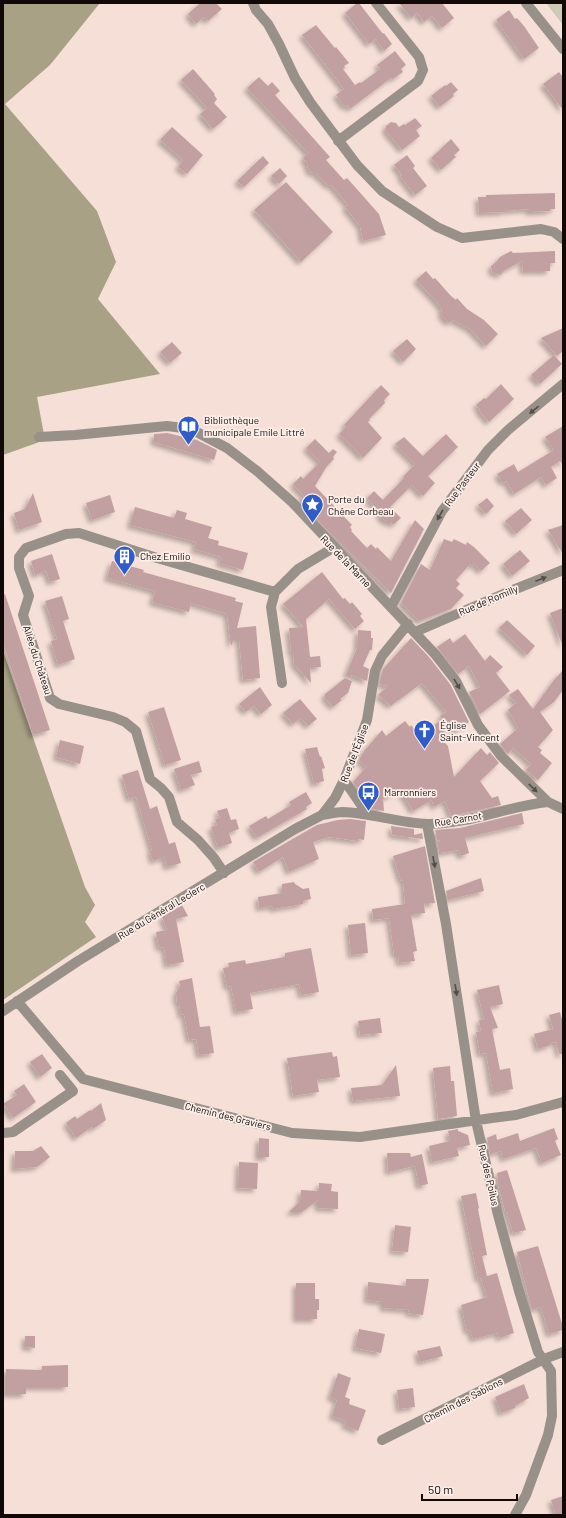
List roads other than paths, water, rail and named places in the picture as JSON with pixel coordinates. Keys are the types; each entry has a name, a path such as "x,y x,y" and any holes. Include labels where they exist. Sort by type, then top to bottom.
{"street":[{"path":"253,3 256,10 268,24 310,102 357,165 382,191 436,227 462,238 541,230 554,232 563,239"},
{"path":"338,141 418,80 423,70 419,57 376,3"},
{"path":"526,3 563,49"},
{"name":"Rue Pasteur","path":"391,607 442,511 488,450 508,430 563,384"},
{"name":"Rue de la Marne","path":"39,437 75,436 167,426 191,429 227,448 257,471 292,502 333,548 434,652 456,681 478,725 501,756 548,802 563,809"},
{"name":"Allée du Château","path":"224,873 214,858 198,840 177,822 169,797 150,779 136,731 125,722 113,717 59,704 50,698 23,615 29,596 20,568 19,557 26,548 66,534 79,533 157,558 275,592"},
{"path":"282,683 271,607 275,592 298,569 333,548"},
{"name":"Rue de Romilly","path":"411,628 563,570"},
{"name":"Rue de l'Église","path":"322,814 335,798 344,780 366,720 375,671 382,656 411,628"},
{"path":"344,780 368,815"},
{"name":"Rue Carnot","path":"322,814 343,812 427,824 444,823 498,813 528,804 548,802"},
{"name":"Rue du Général Leclerc","path":"3,1011 78,961 322,814"},
{"name":"Rue des Poilus","path":"427,824 446,924 476,1121 498,1215 519,1290 538,1352 551,1371 552,1416 548,1436 526,1495 515,1515"},
{"name":"Chemin des Graviers","path":"17,1001 83,1079 292,1132 360,1137 516,1115 563,1102"},
{"path":"3,1133 13,1132 72,1091 60,1075"},
{"name":"Chemin des Sablons","path":"382,1440 544,1359 563,1352"}],"place":[{"name":"Bibliothèque municipale Emile Littré","path":"188,446"},
{"name":"Porte du Chêne Corbeau","path":"313,524"},
{"name":"Chez Emilio","path":"125,576"},
{"name":"Église Saint-Vincent","path":"424,750"},
{"name":"Marronniers","path":"368,812"}]}
